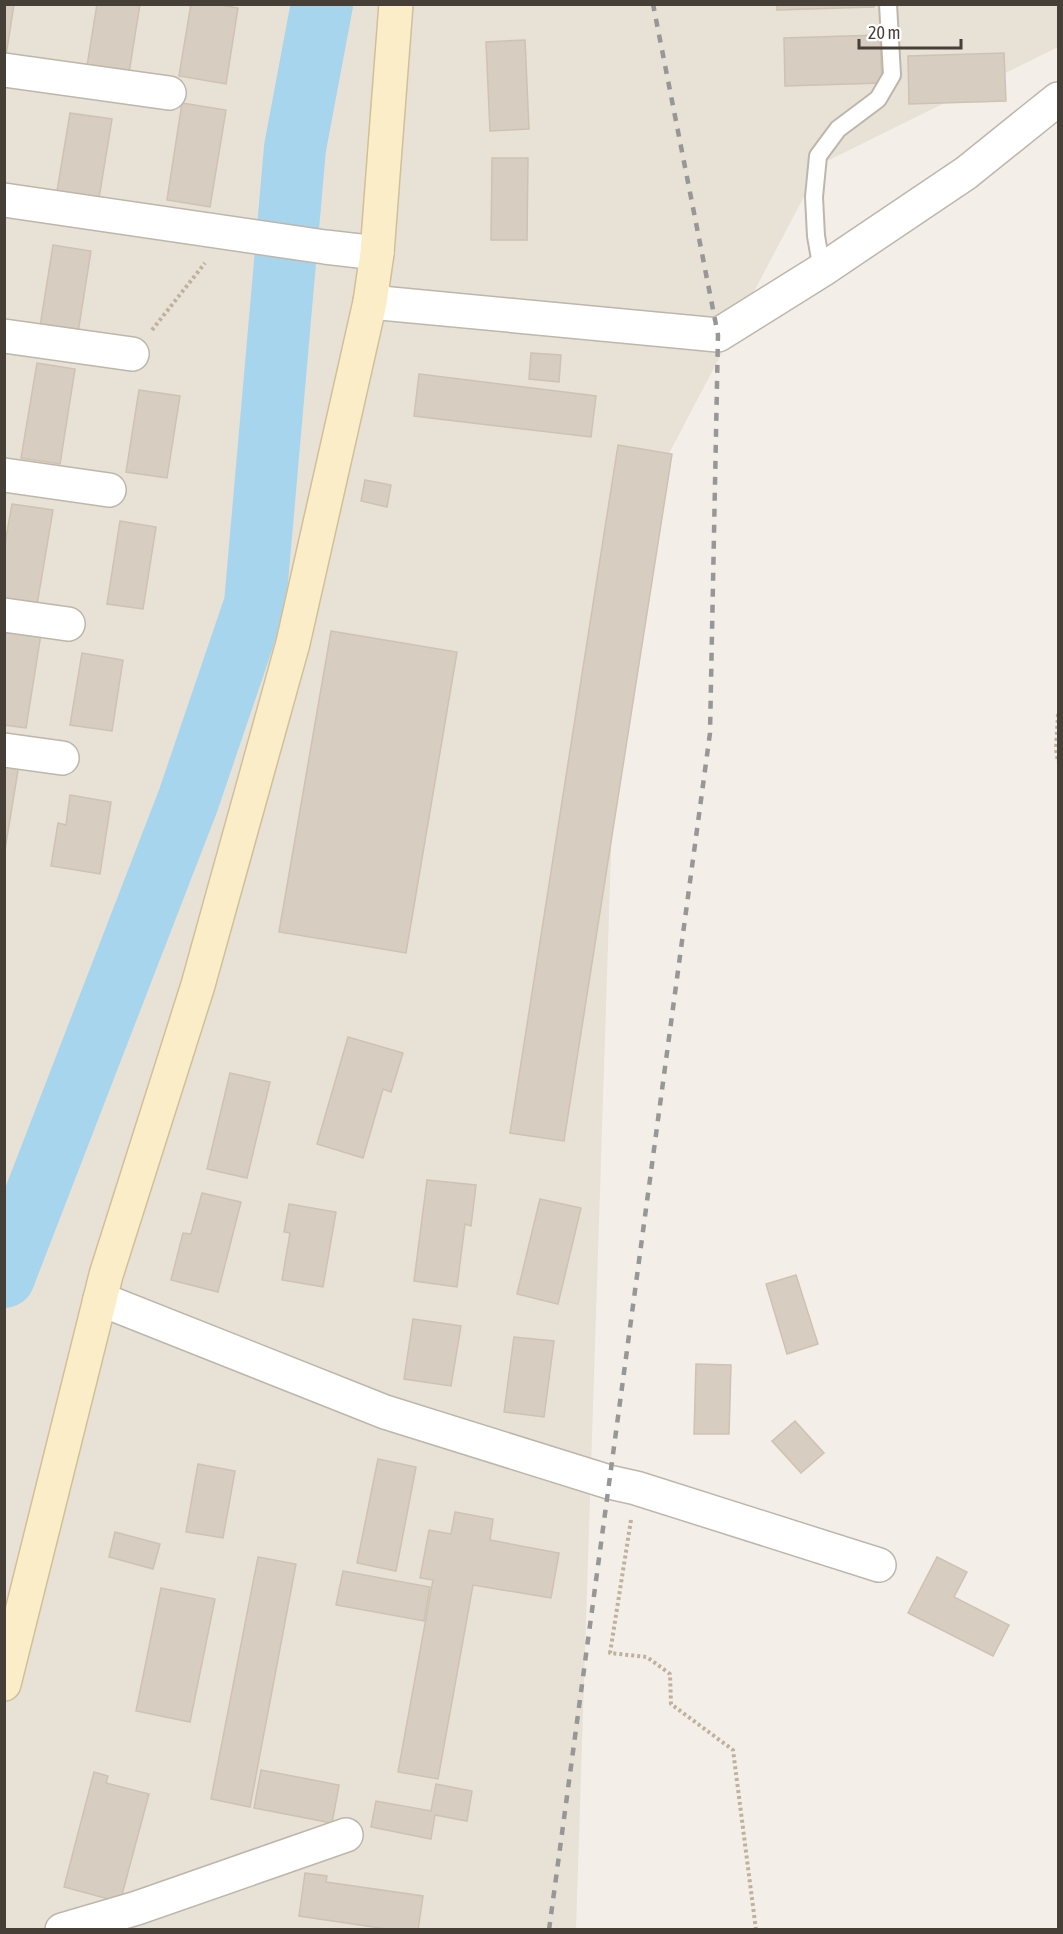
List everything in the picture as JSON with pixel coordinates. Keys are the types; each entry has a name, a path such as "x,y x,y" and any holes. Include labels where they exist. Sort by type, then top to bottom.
{"street":[{"path":"4,1684 100,1299 198,985 293,643 370,302 378,253 396,4"},
{"path":"4,70 170,93"},
{"path":"370,302 718,335 822,270 966,173 1059,99"},
{"path":"4,200 325,248 378,253"},
{"path":"4,336 132,354"},
{"path":"4,476 109,490"},
{"path":"4,615 68,624"},
{"path":"4,750 62,758"},
{"path":"100,1299 385,1412 879,1565"},
{"path":"62,1929 137,1908 346,1835"}],"lane":[{"path":"822,270 816,236 818,156 838,129 878,99 892,75 888,4"}],"path":[{"path":"132,354 229,232"},
{"path":"1059,714 1056,749 1059,762"},
{"path":"636,1488 610,1653 647,1657 670,1674 671,1704 733,1750 756,1929"}],"shaded area":[{"path":"5,5 1058,5 1058,47 821,164 621,545 576,1929 5,1930"}],"building":[{"path":"4,4 14,4 5,62"},
{"path":"97,4 140,4 129,73 87,66"},
{"path":"191,4 216,4 238,8 226,84 179,76"},
{"path":"777,4 874,4 874,7 777,10"},
{"path":"880,35 882,83 785,86 784,38"},
{"path":"525,40 529,129 490,131 486,42"},
{"path":"1004,53 1006,101 909,104 908,56"},
{"path":"182,103 226,110 210,207 167,200"},
{"path":"70,113 112,119 99,198 57,191"},
{"path":"492,158 528,158 527,240 491,240"},
{"path":"53,245 91,251 77,339 39,333"},
{"path":"531,353 561,355 559,382 529,379"},
{"path":"37,363 75,369 60,464 21,458"},
{"path":"419,374 596,396 591,437 414,416"},
{"path":"139,390 180,396 167,478 126,472"},
{"path":"618,445 672,454 564,1141 510,1133"},
{"path":"365,480 391,485 387,507 361,501"},
{"path":"12,504 53,510 37,605 4,599 4,549"},
{"path":"120,521 156,527 143,609 107,604"},
{"path":"4,629 41,634 26,728 4,725"},
{"path":"331,631 457,652 406,953 279,932"},
{"path":"82,653 123,660 112,731 70,725"},
{"path":"4,761 19,764 4,856"},
{"path":"70,795 111,802 100,874 51,866 58,823 66,825"},
{"path":"348,1037 403,1053 391,1092 383,1089 363,1158 317,1144"},
{"path":"230,1073 270,1082 247,1178 207,1169"},
{"path":"427,1180 476,1185 471,1226 465,1224 457,1287 414,1281"},
{"path":"202,1193 241,1202 218,1292 171,1280 183,1233 191,1234"},
{"path":"540,1199 581,1208 558,1304 517,1294"},
{"path":"289,1204 336,1212 323,1287 282,1280 290,1233 284,1232"},
{"path":"796,1275 818,1344 787,1354 766,1284"},
{"path":"413,1319 461,1326 451,1386 404,1379"},
{"path":"514,1337 554,1341 544,1417 504,1412"},
{"path":"696,1364 731,1365 729,1434 694,1434"},
{"path":"795,1421 824,1453 801,1473 772,1441"},
{"path":"378,1459 416,1467 396,1571 357,1563"},
{"path":"198,1464 235,1471 223,1538 186,1532"},
{"path":"455,1512 493,1519 490,1540 559,1553 551,1598 473,1585 438,1779 398,1772 433,1580 420,1578 429,1530 451,1534"},
{"path":"115,1532 160,1544 153,1569 109,1557"},
{"path":"258,1557 296,1564 250,1807 211,1799"},
{"path":"937,1557 967,1572 954,1597 1009,1625 993,1656 908,1613"},
{"path":"343,1571 430,1587 424,1621 336,1605"},
{"path":"161,1588 215,1599 190,1722 136,1711"},
{"path":"261,1770 339,1785 332,1823 254,1808"},
{"path":"94,1772 108,1776 106,1783 149,1794 120,1902 64,1887"},
{"path":"436,1784 472,1791 467,1821 435,1815 431,1839 371,1827 376,1801 431,1811"},
{"path":"305,1873 327,1876 326,1882 423,1896 418,1930 394,1930 299,1916"}],"waterway":[{"path":"4,1277 188,801 255,604 295,148 322,4"}],"railway":[{"path":"549,1930 710,733 718,335 653,4"}]}
